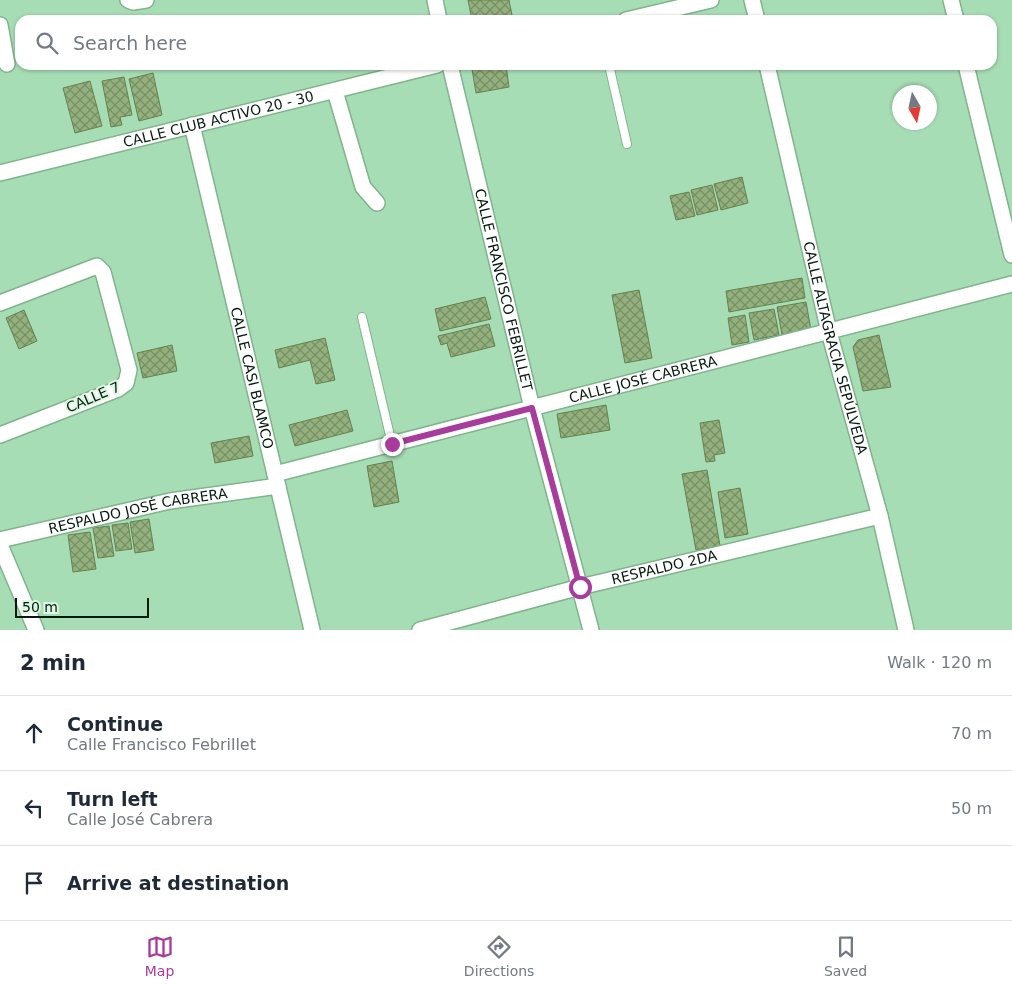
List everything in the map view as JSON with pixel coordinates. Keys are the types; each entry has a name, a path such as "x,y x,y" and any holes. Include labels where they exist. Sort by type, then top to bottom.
{"street":[{"path":"128,0 146,0"},
{"path":"434,0 438,15"},
{"path":"647,15 711,0"},
{"path":"752,0 755,15"},
{"path":"951,0 955,15"},
{"path":"0,25 7,64"},
{"name":"CALLE CLUB ACTIVO 20 - 30","path":"0,173 417,70"},
{"name":"CALLE FRANCISCO FEBRILLET","path":"451,70 532,408 592,630"},
{"name":"CALLE ALTAGRACIA SEPÚLVEDA","path":"768,70 830,332 880,516 906,630"},
{"path":"967,70 1012,255"},
{"path":"334,91 363,187 377,203"},
{"name":"CALLE CASI BLAMCO","path":"192,125 312,630"},
{"name":"CALLE 7","path":"0,303 97,266 103,272 129,370 126,383 118,389 0,435"},
{"name":"CALLE JOSÉ CABRERA","path":"276,480 392,444 1012,284"},
{"name":"RESPALDO JOSÉ CABRERA","path":"0,540 170,501 276,480"},
{"name":"RESPALDO 2DA","path":"420,630 580,587 880,516"},
{"path":"0,545 36,630"}],"lane":[{"path":"610,70 627,144"},
{"path":"362,317 392,444"}],"building":[{"path":"468,0 509,0 512,15 471,15"},
{"path":"472,70 507,70 509,87 476,93"},
{"path":"153,73 162,115 139,121 129,79"},
{"path":"124,77 132,115 120,117 122,125 111,127 102,81"},
{"path":"90,81 102,126 75,133 63,88"},
{"path":"742,177 748,203 721,210 714,184"},
{"path":"712,185 718,210 697,215 691,190"},
{"path":"689,192 695,216 676,220 670,196"},
{"path":"802,278 805,298 729,312 726,291"},
{"path":"639,290 652,358 625,363 612,295"},
{"path":"485,297 491,319 440,331 435,309"},
{"path":"806,302 811,330 782,335 777,307"},
{"path":"774,309 779,335 754,340 749,313"},
{"path":"24,310 37,341 19,349 6,318"},
{"path":"745,315 749,342 732,345 728,318"},
{"path":"489,324 495,346 451,357 447,343 441,345 438,336"},
{"path":"879,335 891,387 863,391 853,347 858,340"},
{"path":"325,338 335,380 316,384 310,360 279,368 275,350"},
{"path":"172,345 177,371 143,378 137,353"},
{"path":"606,405 610,430 561,438 557,414"},
{"path":"347,410 353,431 295,446 289,425"},
{"path":"719,420 725,453 714,455 715,461 706,462 700,423"},
{"path":"249,436 253,456 215,463 211,443"},
{"path":"392,461 399,502 374,507 367,466"},
{"path":"707,470 720,546 696,550 682,474"},
{"path":"740,488 748,534 725,538 718,492"},
{"path":"149,519 154,550 135,553 130,522"},
{"path":"128,523 132,549 116,551 112,525"},
{"path":"109,526 114,556 98,558 93,528"},
{"path":"90,532 96,569 73,572 68,535"}],"route":[{"path":"392,444 532,408 580,587"}]}
